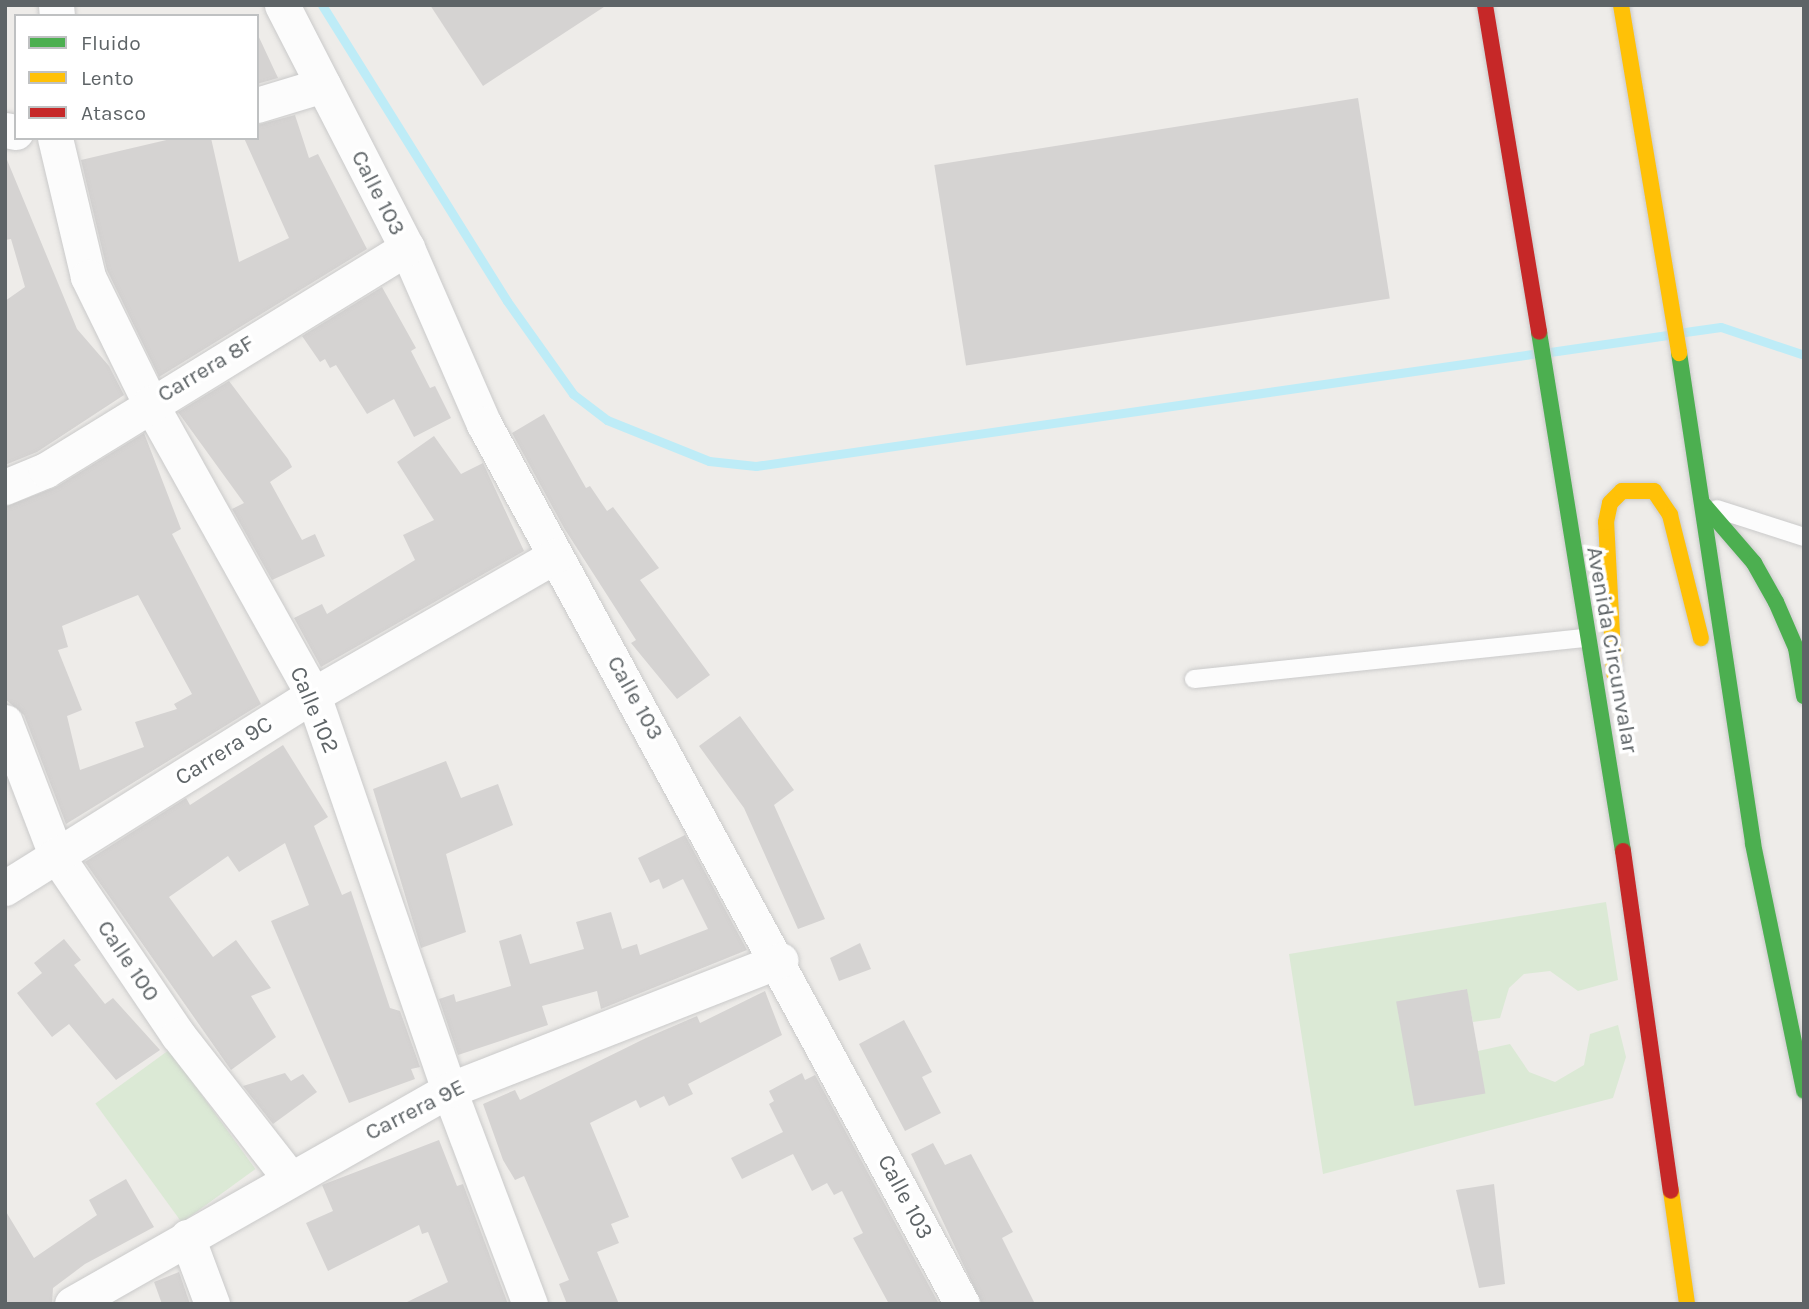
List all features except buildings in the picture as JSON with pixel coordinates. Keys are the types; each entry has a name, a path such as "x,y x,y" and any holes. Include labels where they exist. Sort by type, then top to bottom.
{"highway":[{"name":"Avenida Circunvalar","path":"1485,5 1553,442 1623,848 1687,1304"},
{"path":"1621,5 1658,251 1704,505 1753,844"},
{"path":"1623,848 1606,522 1610,503 1637,487 1654,491 1670,515 1753,844 1804,1091"},
{"path":"1704,505 1754,563 1776,601 1796,648 1804,696"}],"street":[{"name":"Calle 103","path":"282,5 407,248 484,424 780,960 962,1304"},
{"path":"259,104 323,85"},
{"name":"Calle 102","path":"56,140 88,277 149,403 313,695 449,1090 530,1304"},
{"name":"Carrera 8F","path":"5,488 46,470 149,403 407,248"},
{"name":"Carrera 9C","path":"5,888 313,695 555,556"},
{"name":"Calle 100","path":"5,722 56,855 178,1035 289,1177"},
{"name":"Carrera 9E","path":"72,1304 289,1177 449,1090 780,960"},
{"path":"187,1237 212,1304"}],"lane":[{"path":"1704,505 1804,537"},
{"path":"1194,679 1587,638"}],"green space":[{"path":"1606,902 1618,980 1578,991 1550,971 1524,974 1509,988 1500,1018 1473,1022 1466,989 1397,1005 1478,1051 1510,1044 1529,1072 1555,1082 1584,1065 1590,1034 1618,1025 1626,1057 1613,1098 1323,1174 1289,954"},
{"path":"169,1050 255,1169 182,1222 95,1103"}],"waterway":[{"path":"322,5 507,301 573,394 607,420 709,461 756,466 1532,354"},
{"path":"1685,332 1721,327 1804,355"},
{"path":"1550,352 1668,335"}],"traffic: fast":[{"path":"1539,332 1623,851"},
{"path":"1679,353 1753,844 1804,1091"},
{"path":"1704,505 1754,563 1776,602 1796,648 1804,696"}],"traffic: slow":[{"path":"1621,5 1679,353"},
{"path":"1614,673 1606,522 1610,503 1622,491 1654,491 1670,515 1701,638"},
{"path":"1671,1191 1687,1304"}],"traffic: jam":[{"path":"1485,5 1539,332"},
{"path":"1623,851 1671,1191"}]}
